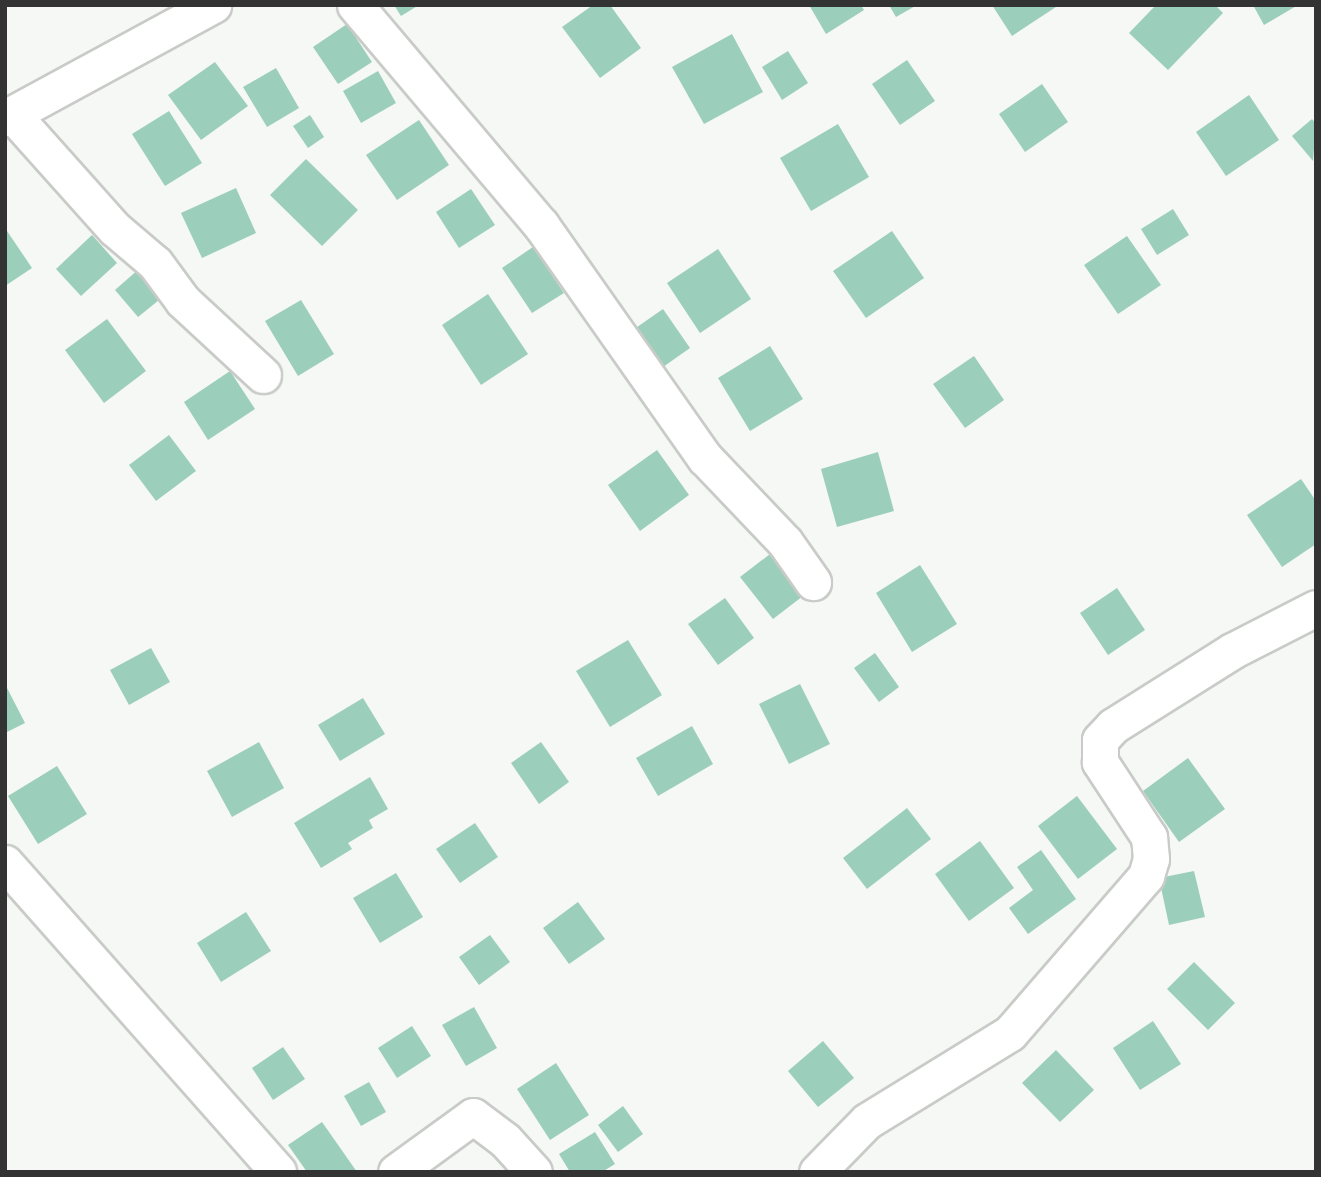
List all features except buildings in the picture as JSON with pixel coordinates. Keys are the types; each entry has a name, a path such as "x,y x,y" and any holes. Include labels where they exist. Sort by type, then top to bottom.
{"street":[{"path":"212,5 9,116 115,229 155,263 183,301 263,375"},
{"path":"355,5 541,225 705,458 785,542 813,582"},
{"path":"817,1172 867,1121 1010,1033 1146,876 1151,859 1149,837 1100,762 1100,740 1113,726 1232,651 1316,608"},
{"path":"5,863 278,1172"},
{"path":"396,1172 473,1116 496,1131 534,1172"}]}
